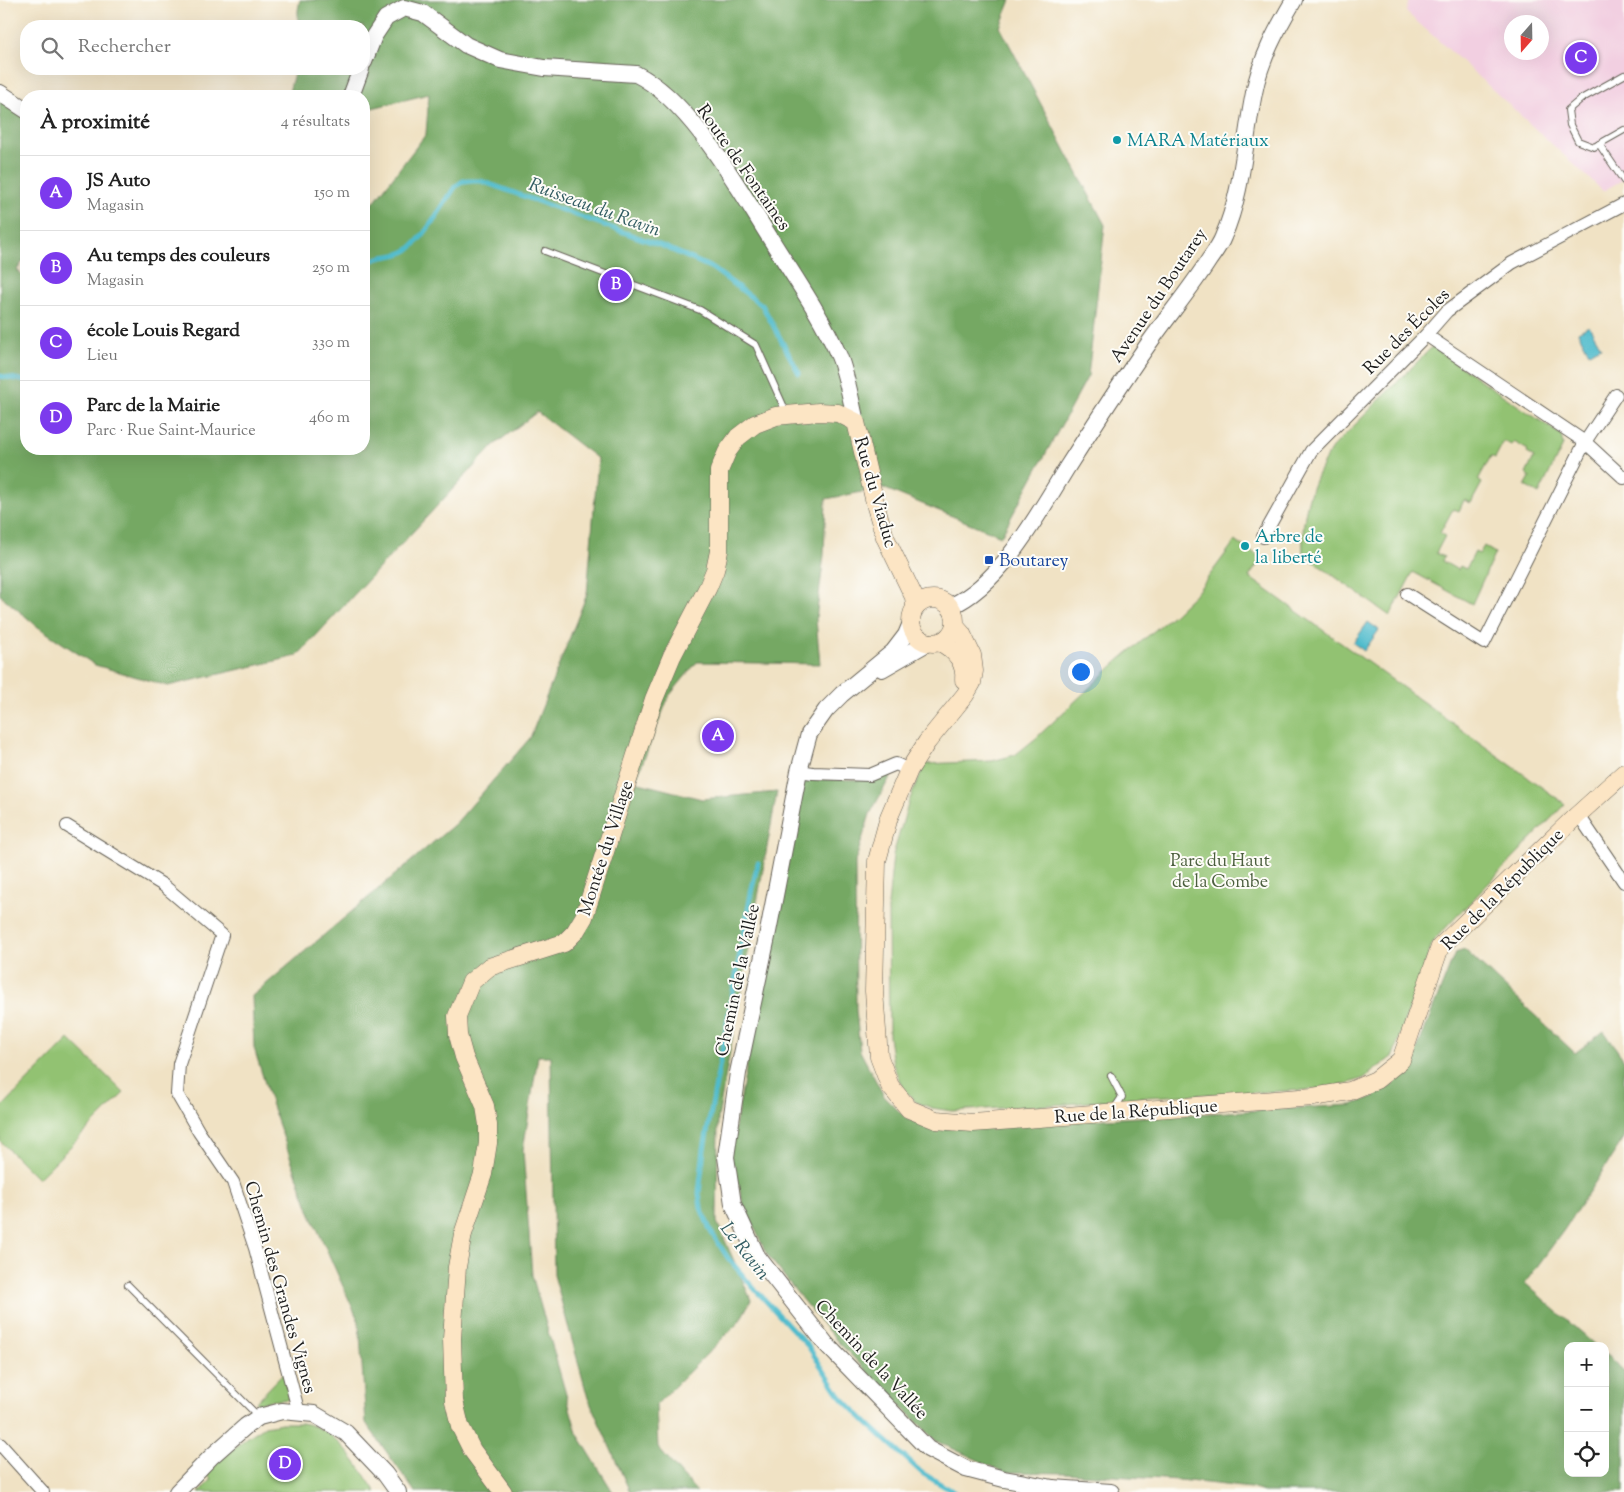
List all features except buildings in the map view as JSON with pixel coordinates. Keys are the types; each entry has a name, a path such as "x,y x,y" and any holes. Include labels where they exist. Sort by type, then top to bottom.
{"main road":[{"name":"Montée du Village","path":"504,1492 472,1450 460,1426 454,1400 452,1339 457,1267 463,1234 483,1174 488,1143 485,1106 464,1057 458,1035 457,1016 471,982 489,967 564,943 575,932 584,917 654,699 672,656 715,570 719,551 719,471 727,452 738,437 756,424 776,416 819,412 838,413 856,422"},
{"name":"Rue du Viaduc","path":"856,422 885,537 914,597 913,615"},
{"name":"Rue du Viaduc","path":"897,561 932,598"},
{"path":"932,598 939,599 954,617 950,636 934,642 922,640 917,635 913,615 920,603 932,598"},
{"name":"Rue de la République","path":"954,617 972,655 974,671 972,682 965,695 946,717 908,770 889,817 877,861 874,991 879,1057 890,1086 909,1109 936,1120 973,1123 1313,1097 1350,1091 1376,1080 1401,1060 1440,947 1578,814 1624,773"},
{"name":"Rue de la République","path":"934,642 950,648 962,660 965,672 964,682 946,717"}],"street":[{"name":"Avenue du Boutarey","path":"954,617 974,598 985,581 1010,555 1034,524 1067,469 1147,346 1198,278 1223,238 1238,192 1256,84 1264,58 1294,0"},
{"name":"Route de Fontaines","path":"370,46 374,36 386,18 404,8 423,12 466,45 500,60 544,68 636,74 649,81 692,121 739,190 819,315 839,358 856,422"},
{"path":"353,90 359,75"},
{"path":"0,93 20,106"},
{"name":"Rue des Écoles","path":"1263,537 1311,451 1426,335 1446,311 1512,263 1624,204"},
{"path":"1426,335 1585,442 1624,478"},
{"path":"1407,594 1484,643 1585,442 1616,395"},
{"path":"908,770 896,764 870,775 813,773 800,767 809,734 826,710 842,694 893,652 906,635 913,615"},
{"path":"860,680 934,642"},
{"name":"Chemin de la Vallée","path":"800,767 738,1073 726,1157 733,1204 757,1256 826,1344 928,1448 966,1469 1004,1479 1053,1490 1111,1492"},
{"path":"1578,814 1624,882"},
{"name":"Chemin des Grandes Vignes","path":"67,826 163,884 222,935 179,1064 177,1094 199,1132 233,1182 255,1248 300,1413"},
{"path":"177,1492 212,1456 259,1417 282,1411 314,1414 346,1433 385,1474 398,1492"},
{"path":"0,1444 43,1492"}],"lane":[{"path":"1624,75 1581,99 1568,110 1570,125 1578,141 1594,147 1624,130"},
{"path":"1599,144 1624,181"},
{"path":"545,251 700,310 756,345 787,415"},
{"path":"1111,1076 1122,1097 1112,1113"},
{"path":"128,1285 259,1417"}],"shaded area":[{"path":"1409,0 1624,0 1624,179 1603,191 1406,12"}],"green space":[{"path":"300,0 1011,0 1000,27 1105,225 1088,376 1001,536 883,488 826,499 824,555 816,619 820,664 697,662 669,696 635,782 702,799 777,792 718,1118 717,1222 751,1300 739,1322 656,1405 658,1448 697,1492 630,1492 588,1398 554,1275 551,1056 538,1056 523,1150 532,1275 577,1433 613,1492 415,1492 366,1423 359,1322 311,1215 272,1106 254,1048 252,996 456,823 530,738 587,594 598,459 537,412 494,445 297,656 168,686 95,665 38,627 0,595 0,96 20,111 20,266 17,270 20,273 20,455 370,455 370,207 426,134 429,94 370,109 370,90 290,90 293,75 370,75 370,20 298,20"},
{"path":"1432,347 1561,435 1563,445 1539,494 1525,486 1530,477 1526,474 1534,457 1527,453 1528,450 1514,442 1511,445 1504,441 1495,458 1491,456 1478,480 1482,483 1471,503 1464,500 1459,511 1453,509 1440,533 1445,536 1436,553 1444,557 1442,561 1458,570 1460,566 1466,569 1475,552 1479,554 1484,546 1495,553 1472,604 1413,572 1390,616 1303,554 1306,511 1313,485 1332,448"},
{"name":"Parc du Haut de la Combe","path":"1235,541 1262,558 1249,577 1565,804 1433,941 1393,1056 1364,1078 1344,1085 1308,1090 1144,1097 952,1111 932,1108 916,1102 902,1087 893,1064 889,1037 888,905 893,855 909,801 925,764 992,761 1015,755 1198,591"},
{"path":"894,770 870,814 855,862 856,1010 860,1051 884,1096 904,1116 929,1129 1352,1105 1373,1097 1394,1084 1410,1067 1455,953 1465,950 1575,1053 1604,1031 1624,1060 1624,1138 1564,1230 1525,1283 1591,1342 1564,1342 1564,1477 1609,1477 1609,1358 1624,1371 1624,1492 1264,1492 1251,1488 1179,1480 1064,1473 1004,1472 936,1441 836,1340 766,1253 743,1203 730,1154 801,779 871,780"},
{"path":"69,1039 124,1093 38,1179 0,1141 0,1109"},
{"path":"283,1374 291,1399 258,1404 256,1402"},
{"path":"282,1423 301,1423 314,1426 326,1432 345,1449 376,1492 199,1492 212,1479 204,1472 265,1426"}],"water":[{"path":"1589,326 1601,347 1589,353 1578,332"},
{"path":"1368,622 1379,630 1364,651 1353,643"}],"waterway":[{"name":"Ruisseau du Ravin","path":"370,262 379,258 404,252 410,248 424,233 455,187 463,181 481,181 665,247 712,268 762,305 799,373"},
{"name":"Ruisseau du Ravin","path":"0,376 20,380"},
{"name":"Le Ravin","path":"758,863 704,1149 699,1193 701,1208 711,1232 728,1258 808,1346 841,1397 922,1473 954,1492"}],"place":[{"name":"école Louis Regard","path":"1581,58"},
{"name":"MARA Matériaux","path":"1117,140"},
{"name":"Au temps des couleurs","path":"616,285"},
{"name":"Arbre de la liberté","path":"1245,546"},
{"name":"Boutarey","path":"989,560"},
{"name":"JS Auto","path":"718,736"},
{"name":"Parc de la Mairie","path":"285,1464"}]}
